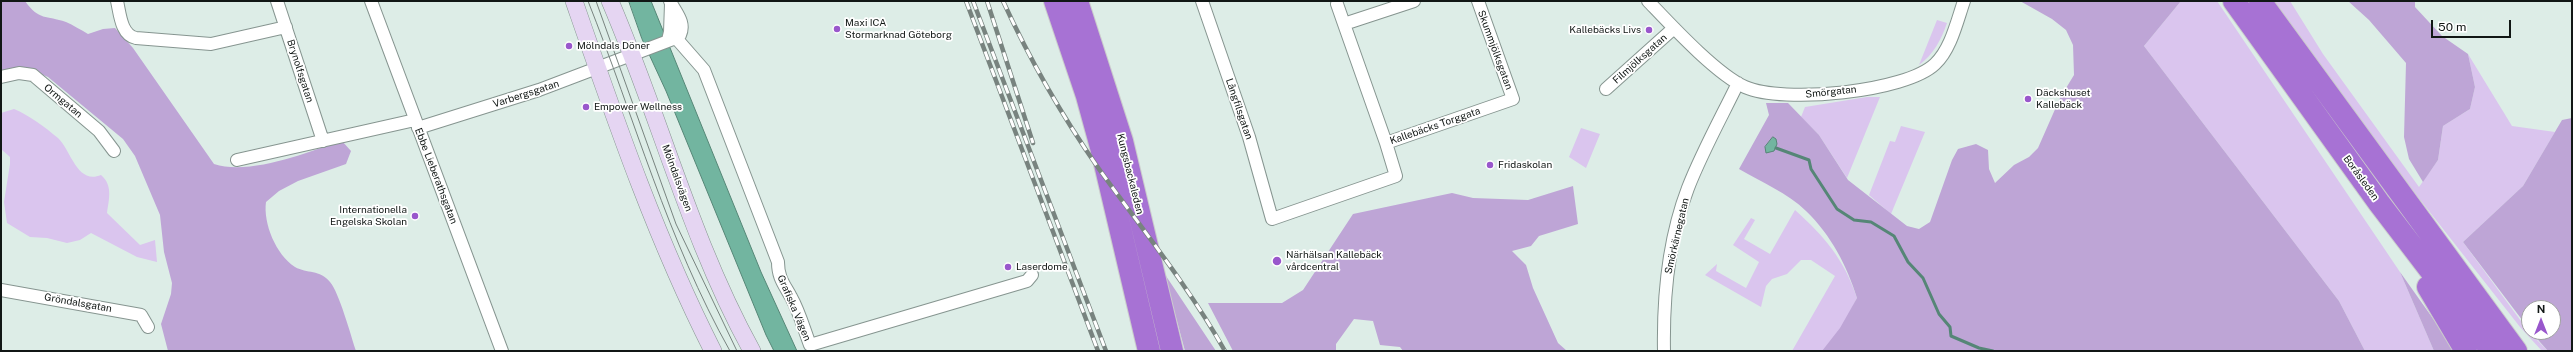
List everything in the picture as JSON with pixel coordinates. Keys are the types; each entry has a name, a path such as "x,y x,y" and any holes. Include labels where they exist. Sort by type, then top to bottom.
{"highway":[{"path":"1055,1 1087,96 1101,147 1149,351"},
{"name":"Kungsbackaleden","path":"1077,1 1122,141 1172,351"},
{"name":"Boråsleden","path":"2234,1 2379,203 2492,351"},
{"path":"2260,1 2516,351"},
{"path":"2379,203 2466,351"},
{"path":"2461,277 2532,351"}],"main road":[{"path":"574,1 669,258 713,351"},
{"name":"Mölndalsvägen","path":"610,1 639,52 698,234 752,351"}],"street":[{"path":"117,1 125,31 130,37 136,38 211,44 286,27"},
{"name":"Brynolfsgatan","path":"277,1 323,141"},
{"name":"Ebbe Lieberathsgatan","path":"371,1 502,351"},
{"name":"Långfilsgatan","path":"1202,1 1250,137 1272,219 1396,176 1386,143"},
{"path":"1344,24 1414,1"},
{"name":"Skummjölksgatan","path":"1478,1 1513,100"},
{"name":"Smörgatan","path":"1648,1 1674,28 1720,71 1738,83 1773,94 1808,95 1857,90 1916,76 1927,70 1941,57 1964,1"},
{"path":"670,2 670,32 672,39"},
{"name":"Kallebäcks Torggata","path":"1337,4 1386,143 1513,100"},
{"name":"Filmjölksgatan","path":"1606,90 1674,28"},
{"name":"Varbergsgatan","path":"237,160 323,141 416,124 539,90 672,39"},
{"name":"Grafiska Vägen","path":"672,39 704,70 778,262 778,270 784,289 791,296 810,345 1027,281 1032,276"},
{"name":"Ormgatan","path":"1,77 19,73 33,75 99,131 114,151"},
{"name":"Smörkärnegatan","path":"1664,351 1665,291 1680,214 1701,158 1738,83"},
{"name":"Gröndalsgatan","path":"1,290 141,315 148,327"}],"shaded area":[{"path":"1,1 25,1 34,12 39,15 66,22 88,34 103,29 115,28 133,48 214,164 228,167 261,165 296,156 342,141 351,151 346,164 298,181 279,191 266,202 266,210 272,238 288,262 300,269 318,273 330,282 341,304 356,351 168,351 161,324 171,294 172,283 164,252 160,215 135,156 123,139 48,77 29,69 1,72"},
{"path":"629,1 651,1 761,272 797,351 774,351 766,335 666,91 642,39"},
{"path":"2020,1 2181,1 2144,46 2339,301 2365,351 1822,351 1840,328 1857,298 1843,263 1823,230 1815,220 1791,199 1739,169 1769,115 1766,103 1788,103 1819,135 1848,180 1907,226 1919,229 1930,222 1952,160 1958,149 1976,144 1988,150 1989,169 1995,183 2014,165 2029,157 2038,148 2060,98 2074,75 2073,45 2066,30 2052,19"},
{"path":"2181,1 2217,1 2400,272 2434,351 2365,351 2339,301 2144,46"},
{"path":"2272,1 2290,1 2323,54 2419,187 2438,160 2443,126 2470,109 2475,87 2468,54 2512,126 2555,132 2523,186 2463,242 2521,321 2521,328 2414,192"},
{"path":"2348,1 2415,1 2415,7 2442,36 2468,54 2475,87 2470,109 2443,126 2438,160 2423,182 2409,159 2404,137 2406,63 2369,20"},
{"path":"1937,20 1947,23 1945,29 1933,51 1919,65"},
{"path":"1867,97 1880,97 1847,178 1819,135 1801,117 1805,107"},
{"path":"14,109 31,118 58,138 63,143 80,171 93,177 101,175 105,179 109,188 107,213 140,245 155,240 157,262 137,257 91,233 80,240 67,243 47,238 30,237 7,223 4,202 10,157 1,149 1,113"},
{"path":"2572,118 2572,351 2548,351 2538,340 2561,340 2561,300 2521,300 2521,318 2463,242 2523,186 2562,120"},
{"path":"1901,126 1925,132 1891,214 1869,195 1890,141 1895,142"},
{"path":"1581,128 1600,134 1586,168 1569,157"},
{"path":"1773,137 1776,139 1777,144 1774,151 1766,153 1765,147"},
{"path":"1573,186 1578,224 1539,236 1531,246 1512,251 1526,265 1533,288 1558,343 1567,351 1403,351 1400,347 1380,345 1373,321 1354,319 1336,344 1336,351 1233,351 1208,303 1282,303 1303,290 1353,214 1452,193 1473,198 1528,200"},
{"path":"1795,210 1816,230 1840,260 1857,298 1830,351 1792,351 1835,276 1811,260 1801,260 1787,274 1772,279 1766,286 1761,307 1705,275 1717,264 1716,271 1746,288 1759,262 1733,245 1751,218 1755,220 1744,239 1770,254"},
{"path":"2400,272 2456,351 2434,351"},
{"path":"1164,273 1216,351 1185,351"},
{"path":"2532,340 2537,340 2548,351 2542,351"}],"waterway":[{"path":"1776,148 1809,160 1811,169 1837,209 1854,220 1871,222 1894,236 1908,262 1923,278 1939,314 1950,327 1951,336 1979,348 1993,351"}],"tram line":[{"path":"588,1 670,222 688,266 730,351"},
{"path":"596,1 676,224 737,351"}],"railway":[{"path":"966,1 1098,351"},
{"path":"973,1 1106,351"},
{"path":"987,1 1033,143"},
{"path":"1003,1 1035,66 1072,129 1099,169 1181,281 1225,351"}],"place":[{"name":"Maxi ICA Stormarknad Göteborg","path":"837,29"},
{"name":"Kallebäcks Livs","path":"1649,30"},
{"name":"Mölndals Döner","path":"569,46"},
{"name":"Däckshuset Kallebäck","path":"2028,99"},
{"name":"Empower Wellness","path":"586,107"},
{"name":"Fridaskolan","path":"1490,165"},
{"name":"Internationella Engelska Skolan","path":"415,216"},
{"name":"Närhälsan Kallebäck vårdcentral","path":"1277,261"},
{"name":"Laserdome","path":"1008,267"}]}
